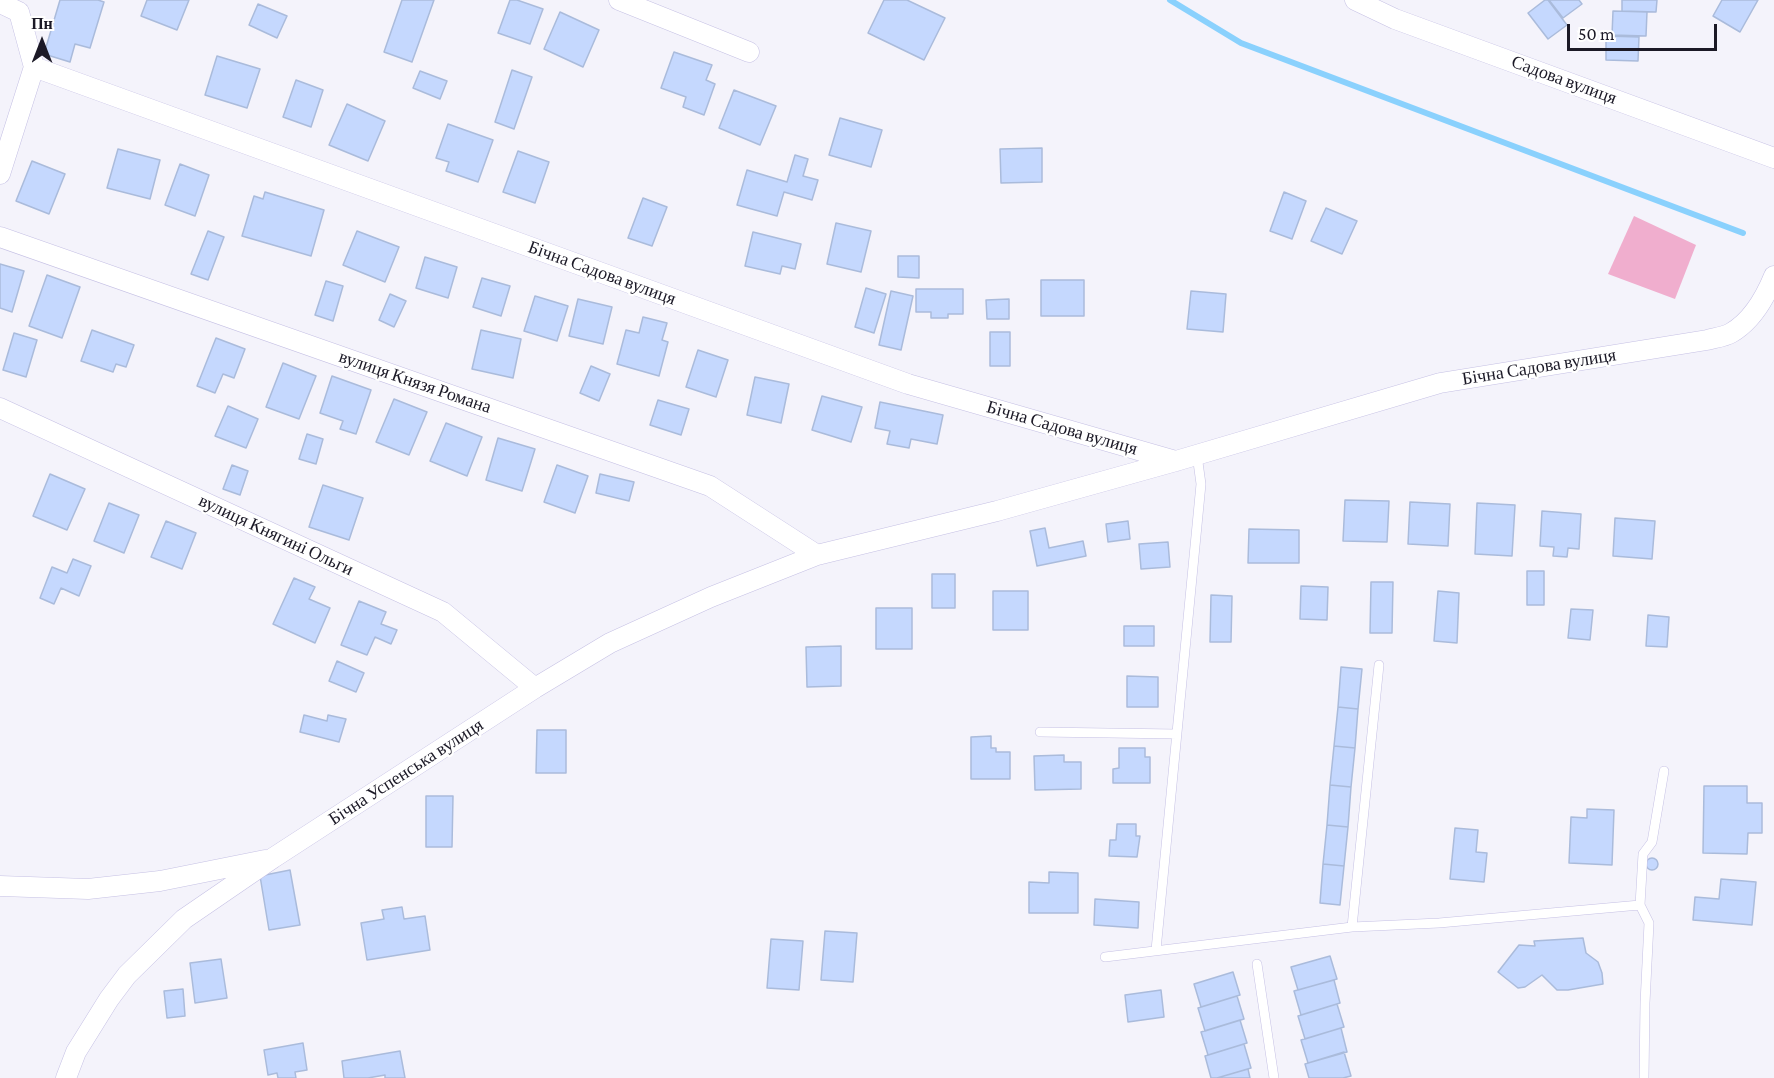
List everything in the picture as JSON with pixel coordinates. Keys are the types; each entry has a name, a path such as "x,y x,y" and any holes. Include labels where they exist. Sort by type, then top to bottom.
{"street":[{"path":"619,0 749,52"},
{"name":"Садова вулиця","path":"1355,0 1395,19 1774,158"},
{"path":"0,3 22,6 34,67 0,174"},
{"name":"Бічна Садова вулиця","path":"34,67 908,384 1176,461"},
{"name":"вулиця Князя Романа","path":"0,237 710,486 817,555"},
{"name":"Бічна Садова вулиця","path":"817,555 997,511 1440,384 1707,340 1730,334 1752,315 1768,291 1774,276"},
{"name":"вулиця Княгині Ольги","path":"0,408 442,612 536,688"},
{"name":"Бічна Успенська вулиця","path":"66,1078 76,1052 109,999 127,975 184,919 273,858 536,688 610,643 711,597 817,555"},
{"path":"0,886 88,889 159,881 273,858"}],"lane":[{"path":"1156,950 1201,484 1197,455"},
{"path":"1352,927 1379,665"},
{"path":"1040,732 1177,734"},
{"path":"1644,1078 1649,923 1640,905 1643,854 1652,842 1664,771"},
{"path":"1105,957 1352,927 1439,923 1640,905"},
{"path":"1257,964 1274,1078"}],"shaded area":[{"path":"1634,216 1696,245 1675,299 1608,274"}],"building":[{"path":"60,0 104,2 90,48 75,44 70,62 44,54"},
{"path":"147,0 189,0 177,30 141,16"},
{"path":"402,0 434,0 412,62 384,52"},
{"path":"510,0 517,0 543,9 530,44 498,33"},
{"path":"884,0 907,0 945,18 924,60 868,33"},
{"path":"1548,0 1567,25 1548,39 1528,13"},
{"path":"1549,0 1579,0 1582,4 1563,18"},
{"path":"1622,0 1657,0 1656,12 1622,11"},
{"path":"1722,0 1758,0 1740,32 1713,16"},
{"path":"258,4 287,16 277,38 249,25"},
{"path":"1613,11 1647,12 1646,36 1612,35"},
{"path":"560,12 599,30 583,67 544,49"},
{"path":"1606,36 1639,37 1638,61 1606,60"},
{"path":"674,52 712,65 706,80 715,84 704,115 683,107 686,97 661,88"},
{"path":"217,56 260,69 247,108 205,95"},
{"path":"512,70 532,77 514,129 495,122"},
{"path":"420,71 447,81 440,99 413,88"},
{"path":"296,80 323,90 311,127 283,117"},
{"path":"734,90 776,106 760,145 719,128"},
{"path":"347,104 385,121 368,161 329,145"},
{"path":"840,118 882,130 871,167 829,155"},
{"path":"448,124 493,140 478,182 446,171 449,162 436,158"},
{"path":"1042,148 1042,182 1001,183 1000,149"},
{"path":"118,149 160,160 150,199 107,188"},
{"path":"518,151 549,162 535,203 503,192"},
{"path":"795,155 808,159 803,176 818,180 812,200 784,192 777,216 737,205 747,170 787,182"},
{"path":"32,161 65,174 49,214 16,201"},
{"path":"180,164 209,175 195,216 165,205"},
{"path":"265,192 324,210 311,256 242,236 254,196 263,199"},
{"path":"1284,192 1306,201 1292,239 1270,231"},
{"path":"643,198 667,207 652,246 628,238"},
{"path":"1326,208 1357,221 1342,254 1311,241"},
{"path":"836,223 871,231 861,272 827,264"},
{"path":"208,231 224,237 208,280 191,274"},
{"path":"357,231 399,247 385,282 343,265"},
{"path":"753,232 801,244 795,269 782,266 780,274 745,266"},
{"path":"898,256 919,256 919,278 898,277"},
{"path":"425,257 457,267 448,298 416,288"},
{"path":"0,264 24,271 12,312 0,308"},
{"path":"47,275 80,287 62,338 29,326"},
{"path":"482,278 510,286 501,316 473,307"},
{"path":"1041,280 1084,280 1084,316 1041,316"},
{"path":"326,281 343,286 333,321 315,315"},
{"path":"866,288 886,294 874,333 855,327"},
{"path":"916,289 963,289 963,314 948,314 948,318 931,318 931,312 916,312"},
{"path":"891,291 913,296 901,350 879,345"},
{"path":"1191,291 1226,294 1223,332 1187,329"},
{"path":"390,294 406,301 394,327 379,320"},
{"path":"535,296 568,306 557,341 524,331"},
{"path":"578,299 612,307 603,344 569,336"},
{"path":"1009,299 1009,319 987,319 986,300"},
{"path":"643,317 667,323 662,340 668,342 659,376 617,364 626,330 639,333"},
{"path":"92,330 134,345 126,367 116,364 113,372 81,361"},
{"path":"481,330 521,339 513,378 472,369"},
{"path":"990,332 1010,332 1010,366 990,366"},
{"path":"14,333 37,340 26,377 3,370"},
{"path":"216,338 245,349 234,378 223,374 215,393 197,386"},
{"path":"698,350 728,360 716,397 686,387"},
{"path":"283,363 316,376 299,419 266,407"},
{"path":"591,366 610,374 599,401 580,393"},
{"path":"332,376 371,390 356,434 340,429 343,421 320,413"},
{"path":"755,377 789,384 781,423 747,415"},
{"path":"822,396 862,407 851,442 812,430"},
{"path":"394,399 427,412 409,455 376,442"},
{"path":"658,400 689,409 681,435 650,425"},
{"path":"880,402 943,415 937,444 911,439 909,448 887,444 890,431 875,428"},
{"path":"228,406 258,419 246,448 215,436"},
{"path":"446,423 482,437 467,476 430,461"},
{"path":"307,434 323,439 316,464 299,459"},
{"path":"498,438 535,449 522,491 486,480"},
{"path":"232,465 248,471 240,495 223,489"},
{"path":"557,465 588,476 575,513 544,502"},
{"path":"50,474 85,489 67,530 33,516"},
{"path":"600,474 634,482 629,501 596,493"},
{"path":"323,485 363,498 349,540 309,527"},
{"path":"1345,500 1389,501 1387,542 1343,541"},
{"path":"1410,502 1450,504 1448,546 1408,544"},
{"path":"109,503 139,515 124,553 94,541"},
{"path":"1477,503 1515,505 1512,556 1475,554"},
{"path":"1542,511 1581,514 1579,549 1568,548 1567,557 1553,556 1554,547 1540,546"},
{"path":"1615,518 1655,521 1652,559 1613,556"},
{"path":"166,521 196,533 182,569 151,557"},
{"path":"1128,521 1130,539 1108,542 1106,524"},
{"path":"1045,528 1049,548 1083,541 1086,556 1037,566 1030,531"},
{"path":"1249,529 1299,530 1299,563 1248,563"},
{"path":"1168,542 1170,567 1141,569 1139,544"},
{"path":"73,559 91,566 79,596 61,588 54,604 40,598 52,567 67,573"},
{"path":"1527,571 1544,571 1544,605 1527,605"},
{"path":"932,574 955,574 955,608 932,608"},
{"path":"294,578 315,587 309,599 330,608 315,643 273,624"},
{"path":"1371,582 1393,582 1392,633 1370,633"},
{"path":"1301,586 1328,587 1327,620 1300,619"},
{"path":"993,591 1028,591 1028,630 993,630"},
{"path":"1438,591 1459,593 1457,643 1434,641"},
{"path":"1211,595 1232,596 1231,642 1210,642"},
{"path":"359,601 386,612 381,624 397,630 391,644 375,637 367,655 341,645"},
{"path":"876,608 912,608 912,649 876,649"},
{"path":"1571,609 1593,610 1590,640 1568,638"},
{"path":"1648,615 1669,617 1667,647 1646,646"},
{"path":"1124,626 1154,626 1154,646 1124,646"},
{"path":"841,646 841,686 807,687 806,647"},
{"path":"337,661 364,673 356,692 329,681"},
{"path":"1341,667 1362,669 1358,709 1338,707"},
{"path":"1127,676 1158,677 1158,707 1127,707"},
{"path":"1338,707 1358,709 1355,748 1334,746"},
{"path":"304,715 327,721 328,715 346,719 339,742 300,732"},
{"path":"537,730 566,730 566,773 536,773"},
{"path":"991,736 991,748 996,748 996,752 1010,752 1010,779 971,779 971,737"},
{"path":"1334,746 1355,748 1351,787 1330,785"},
{"path":"1119,748 1145,748 1145,757 1150,757 1150,783 1113,783 1113,769 1119,768"},
{"path":"1064,755 1064,762 1081,762 1081,789 1035,790 1034,756"},
{"path":"1330,785 1351,787 1348,827 1327,825"},
{"path":"1704,786 1747,786 1747,803 1762,803 1762,833 1748,833 1747,854 1703,853"},
{"path":"426,796 453,796 452,847 426,847"},
{"path":"1587,809 1614,810 1612,865 1569,863 1571,817 1587,818"},
{"path":"1117,824 1136,824 1136,836 1140,836 1137,857 1109,856 1110,840 1116,840"},
{"path":"1327,825 1348,827 1344,866 1323,864"},
{"path":"1455,828 1478,830 1476,852 1487,853 1484,882 1450,879"},
{"path":"1654,858 1657,859 1657,869 1650,870 1647,869 1646,862 1647,859"},
{"path":"1323,864 1344,866 1340,905 1320,903"},
{"path":"290,870 300,925 269,930 260,876"},
{"path":"1049,872 1078,873 1078,913 1029,913 1029,882 1049,883"},
{"path":"1721,879 1756,882 1752,925 1693,920 1695,897 1719,899"},
{"path":"1095,899 1139,902 1138,928 1094,925"},
{"path":"402,907 404,919 425,916 430,950 367,960 361,923 384,919 382,910"},
{"path":"825,931 857,933 853,982 821,980"},
{"path":"1583,938 1586,953 1598,962 1603,984 1557,990 1542,975 1525,987 1518,988 1498,972 1519,945 1535,946 1534,941"},
{"path":"771,939 803,941 799,990 767,988"},
{"path":"1330,956 1337,979 1298,990 1291,967"},
{"path":"221,959 227,998 195,1003 190,963"},
{"path":"1233,972 1240,995 1201,1007 1194,984"},
{"path":"1334,980 1340,1003 1301,1015 1294,991"},
{"path":"183,989 185,1016 167,1018 164,991"},
{"path":"1161,990 1164,1017 1128,1022 1125,995"},
{"path":"1237,996 1244,1019 1205,1031 1198,1008"},
{"path":"1337,1004 1344,1027 1305,1039 1298,1016"},
{"path":"1240,1020 1247,1043 1208,1055 1201,1032"},
{"path":"1341,1028 1347,1052 1308,1063 1301,1040"},
{"path":"303,1043 307,1070 295,1072 296,1078 278,1078 277,1073 268,1075 264,1050"},
{"path":"1244,1044 1251,1068 1211,1078 1205,1056"},
{"path":"400,1051 405,1078 385,1078 385,1075 344,1078 342,1061"},
{"path":"1344,1052 1351,1076 1309,1078 1305,1064"},
{"path":"1248,1069 1250,1078 1217,1078"}],"waterway":[{"path":"1170,0 1241,43 1743,233"}]}
